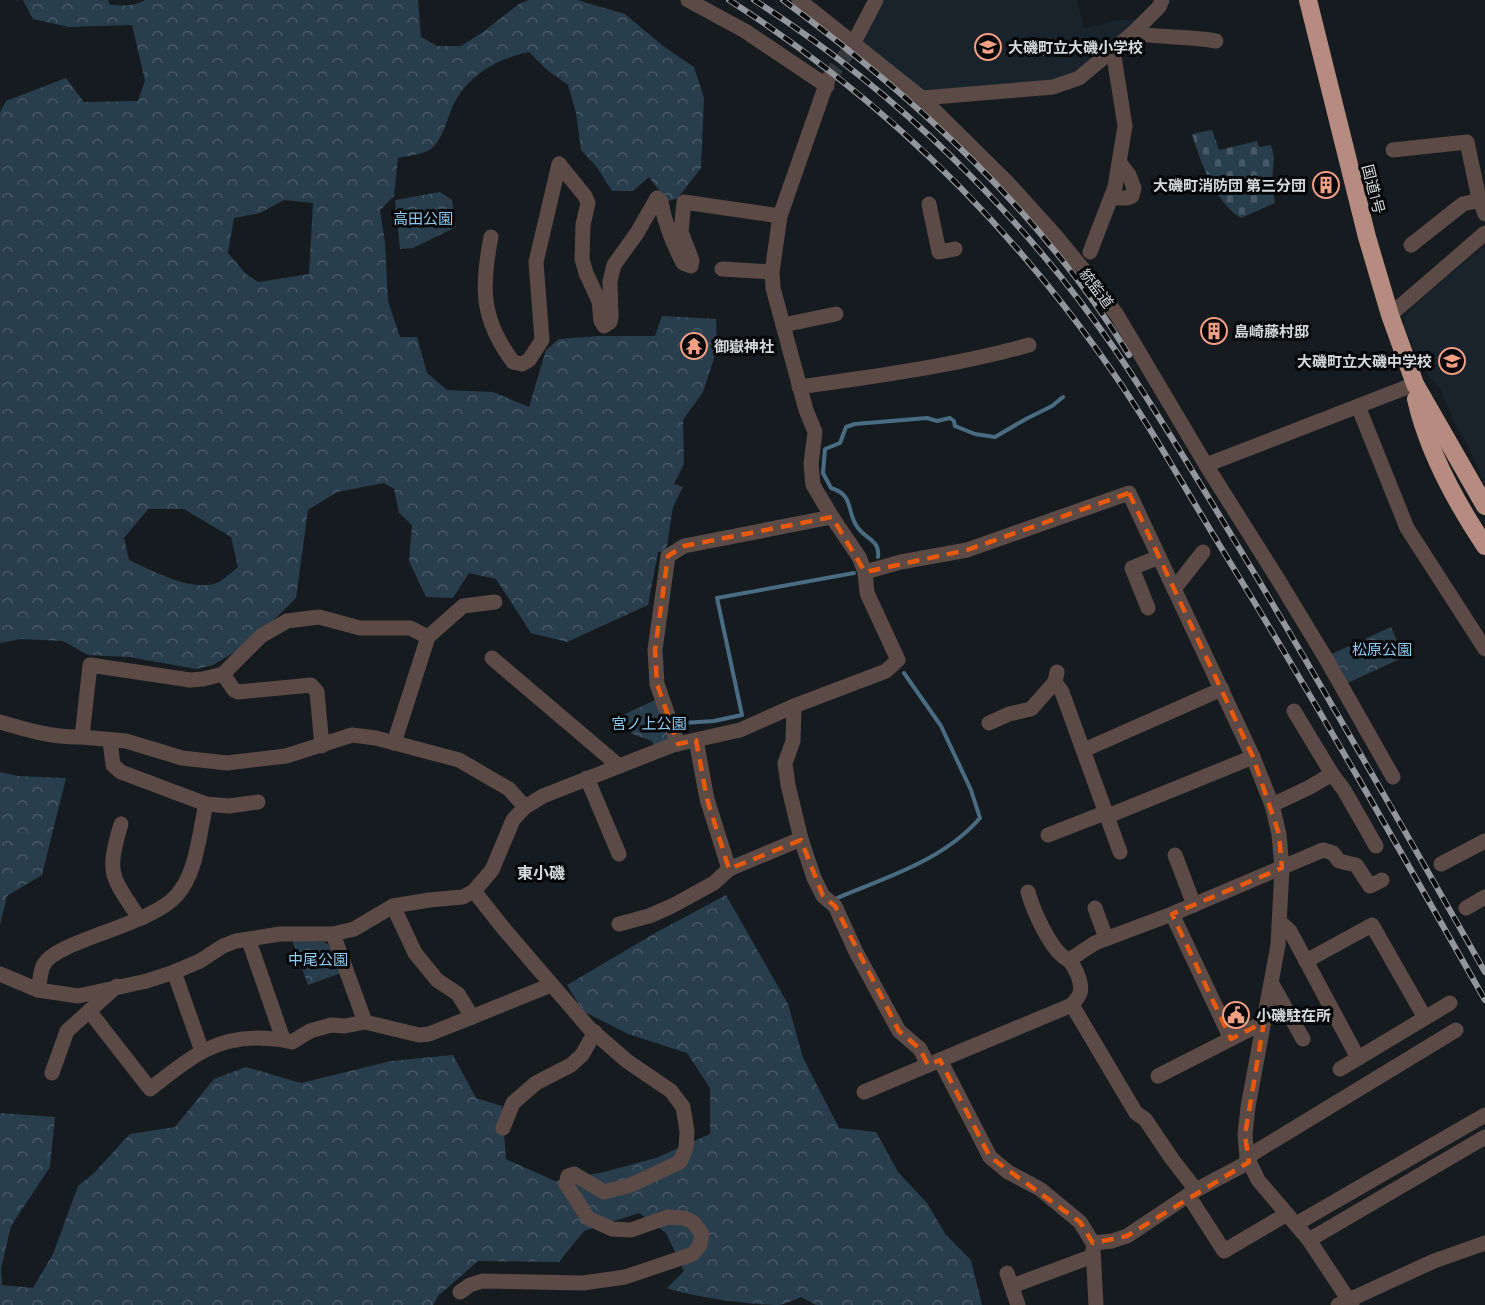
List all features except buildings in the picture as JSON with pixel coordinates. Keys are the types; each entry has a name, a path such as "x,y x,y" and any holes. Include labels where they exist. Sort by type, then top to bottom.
{"highway":[{"name":"国道1号","path":"1308,0 1367,237 1408,387 1417,405 1435,456 1459,504 1485,546"},
{"name":"国道1号","path":"1408,387 1485,506"}],"street":[{"path":"0,974 38,990 78,996 147,981 174,972 236,941 249,941 280,934 333,934 354,928 393,906 463,897 474,891 492,870 513,820 525,807 543,796 678,744 740,730 901,663 867,593 865,572 859,557 813,485 811,464 815,436 799,387 773,288 772,272 780,216 827,82 688,0"},
{"name":"統監道","path":"799,0 853,46 922,98 1008,183 1088,274 1117,315 1206,465 1253,537 1393,777"},
{"path":"853,46 876,0"},
{"path":"922,98 1053,87 1079,78 1133,33 1159,7 1162,0"},
{"path":"1145,20 1152,36"},
{"path":"1133,33 1216,42"},
{"path":"1090,252 1111,198 1120,163 1125,126 1113,50"},
{"path":"1393,150 1467,142 1483,207 1463,204 1411,245"},
{"path":"491,237 485,268 488,312 496,337 513,362 523,364 529,360 542,340 536,262 559,164 588,202 582,233 582,259 599,301 601,321 604,326 608,325 611,317 610,281 614,265 637,233 657,198 661,202 664,222 670,238 683,263 698,267 692,260 681,232 684,202 780,216"},
{"path":"929,204 939,252 955,249"},
{"path":"1390,315 1485,233"},
{"path":"722,269 772,272"},
{"path":"783,325 836,314"},
{"path":"799,387 936,367 1029,345"},
{"path":"1206,465 1408,387"},
{"path":"1358,406 1407,528 1485,649"},
{"path":"865,572 901,562 967,550 1132,490 1159,556 1253,757 1272,805 1279,834 1282,868 1280,922 1272,984 1248,1107 1245,1135 1248,1160 1258,1180 1299,1227 1346,1303 1434,1261 1485,1243"},
{"path":"678,744 657,684 655,651 668,556 684,546 832,517"},
{"path":"1174,589 1195,559 1203,552"},
{"path":"1148,608 1132,568 1159,556"},
{"path":"394,743 428,638 463,606 495,602"},
{"path":"82,737 90,665 203,680 223,674 261,636 287,621 319,617 360,628 410,627 428,638"},
{"path":"492,658 619,766"},
{"path":"223,674 236,692 313,686 317,692 322,746"},
{"path":"988,723 1017,719 1031,710 1056,677 1120,852"},
{"path":"1084,750 1222,689"},
{"path":"794,706 793,741 785,763 801,839 818,887 823,896 835,906 856,952 899,1031 934,1062 990,1157 1008,1172 1040,1189 1080,1222 1093,1250 1096,1305"},
{"path":"1303,716 1332,774 1344,790 1376,846"},
{"path":"0,722 40,733 126,741 182,758 227,763 286,756 352,735 459,760 509,789 525,807"},
{"path":"696,740 706,799 729,869"},
{"path":"110,741 113,765 121,772 206,804 230,807 258,802"},
{"path":"1052,830 1108,814 1253,757"},
{"path":"1272,805 1332,774"},
{"path":"587,778 619,854"},
{"path":"38,990 44,963 61,950 126,926 170,903 189,879 206,804"},
{"path":"121,824 112,856 112,872 139,918"},
{"path":"619,924 649,916 672,906 714,883 729,869 801,839"},
{"path":"1441,864 1485,841"},
{"path":"1069,960 1095,943 1172,914 1323,850 1333,852 1339,861 1356,865 1372,885"},
{"path":"1175,855 1194,905"},
{"path":"460,1292 482,1281 582,1282 625,1277 693,1254 700,1245 702,1234 693,1222 684,1218 668,1217 631,1230 612,1229 588,1218 566,1184 568,1176 574,1174 604,1192 631,1185 680,1162 686,1148 687,1131 683,1107 671,1091 627,1061 595,1032 551,985 474,891"},
{"path":"864,1092 1072,1005 1080,993 1074,966 1058,954 1028,892"},
{"path":"1466,908 1485,897"},
{"path":"393,906 416,953 437,980 458,994 472,1017"},
{"path":"1095,908 1106,939"},
{"path":"1172,914 1231,1038"},
{"path":"1280,922 1290,931 1358,1058"},
{"path":"1306,961 1372,925 1425,1018"},
{"path":"333,934 365,1022"},
{"path":"249,941 283,1039"},
{"path":"174,972 202,1052"},
{"path":"1272,984 1303,1039"},
{"path":"90,1012 150,1089 194,1056 239,1038 283,1039 292,1042 310,1031 331,1025 345,1026 365,1022 419,1035 429,1034 551,985"},
{"path":"52,1073 67,1031 117,986"},
{"path":"1340,1069 1450,1003"},
{"path":"1072,1005 1136,1113 1145,1119 1172,1159 1224,1251 1299,1227 1485,1137"},
{"path":"1158,1076 1264,1022"},
{"path":"1018,1305 1009,1280 1127,1236 1192,1193 1456,1030"},
{"path":"503,1128 513,1103 536,1083 572,1065 582,1055 595,1032"},
{"path":"1299,1227 1485,1116"},
{"path":"1299,1227 1430,1159 1485,1127"}],"highlighted area":[{"path":"1129,493 1253,757 1279,834 1282,868 1172,914 1231,1039 1264,1022 1245,1135 1249,1162 1127,1236 1093,1243 1080,1222 990,1157 940,1060 928,1065 920,1049 899,1031 835,906 823,896 801,840 729,869 707,799 696,740 678,744 657,684 655,650 668,556 684,546 832,517 865,572 967,550"}],"shaded area":[{"name":"大磯町立大磯小学校","path":"876,0 1077,0 1084,28 1119,20 1145,20 1079,78 922,98 855,43"},
{"name":"大磯町立大磯中学校","path":"1485,245 1485,485 1440,388 1422,369 1404,326 1409,311 1422,298"}],"green space":[{"path":"23,0 108,0 110,5 119,5 145,0 418,0 421,37 437,46 461,46 519,4 529,0 577,0 625,14 663,46 694,67 704,98 701,168 677,199 667,201 649,177 633,191 612,191 596,166 581,150 576,113 568,85 547,70 529,52 488,67 463,89 434,146 422,153 398,158 394,196 380,210 385,243 388,301 400,337 417,337 427,373 447,390 493,392 529,407 546,350 559,339 655,336 662,316 716,319 717,349 703,392 683,420 684,464 674,484 683,487 673,507 666,552 658,552 648,605 567,642 531,633 496,579 469,573 453,598 426,597 409,561 412,525 399,513 394,489 384,483 337,492 308,510 296,598 268,626 240,649 213,665 196,669 129,657 88,655 63,641 21,639 0,643 0,112 6,101 66,78 84,102 138,101 145,81 132,25 69,27 33,19","holes":["284,200 313,203 309,274 258,282 246,274 228,253 234,218 260,213","148,509 184,509 231,537 238,567 219,582 197,585 161,575 129,560 124,538"]},
{"path":"1212,130 1219,150 1257,141 1259,147 1271,145 1274,157 1272,182 1275,203 1241,218 1223,202 1204,169 1192,134"},
{"name":"高田公園","path":"440,192 452,200 456,227 413,248 400,249 395,200"},
{"name":"松原公園","path":"1391,627 1404,657 1341,686 1325,657"},
{"name":"宮ノ上公園","path":"657,699 673,745 656,752 652,741 632,734 619,717"},
{"path":"0,772 18,776 66,778 42,875 7,896 0,925"},
{"path":"726,895 788,1004 803,1058 839,1128 876,1132 898,1172 927,1203 946,1235 971,1260 982,1305 816,1305 801,1297 779,1305 767,1305 722,1300 678,1291 667,1288 684,1271 666,1233 639,1213 584,1231 559,1262 478,1261 438,1296 433,1305 0,1305 0,1113 55,1117 50,1167 11,1226 1,1269 2,1285 33,1288 53,1254 78,1186 93,1174 130,1134 175,1127 214,1079 246,1067 301,1083 391,1061 453,1055 476,1098 502,1106 506,1159 555,1181 604,1172 656,1158 710,1134 710,1088 687,1053 628,1034 583,1011 567,985"},
{"name":"中尾公園","path":"292,940 324,942 331,946 341,973 308,985"}],"waterway":[{"path":"878,557 875,543 861,532 854,522 844,495 831,488 823,473 825,449 840,443 846,427 855,424 927,418 937,421 950,418 954,421 955,426 975,434 995,437 1052,406 1063,397"},
{"path":"683,723 714,721 742,715 717,598 854,573"},
{"path":"835,899 931,857 949,846 980,818 971,790 941,726 904,673"}],"tunnel":[{"path":"828,79 851,48"}],"railway":[{"path":"729,0 835,75 885,116 977,204 1061,302 1100,354 1166,455 1326,723 1485,1000"},
{"path":"754,0 857,73 905,114 997,203 1079,300 1116,351 1186,460 1312,670 1485,972"},
{"path":"783,0 881,77 973,161 1057,253 1095,303 1129,355"}],"place":[{"name":"大磯町立大磯小学校","path":"988,47"},
{"name":"大磯町消防団 第三分団","path":"1326,185"},
{"name":"島崎藤村邸","path":"1214,331"},
{"name":"御嶽神社","path":"694,346"},
{"name":"大磯町立大磯中学校","path":"1452,361"},
{"name":"小磯駐在所","path":"1236,1015"}],"district":[{"name":"東小磯","path":"541,872"}]}
